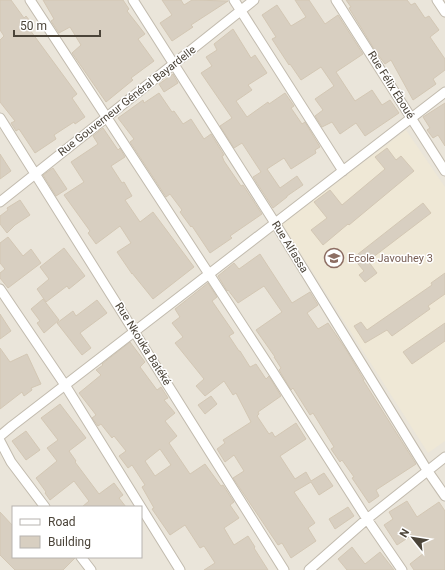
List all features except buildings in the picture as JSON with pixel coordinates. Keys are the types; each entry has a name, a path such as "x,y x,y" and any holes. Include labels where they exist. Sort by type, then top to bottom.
{"street":[{"path":"30,0 367,519 402,570"},
{"name":"Rue Alfassa","path":"133,0 275,222 445,496"},
{"path":"234,0 343,171"},
{"name":"Rue Gouverneur Général Bayardelle","path":"0,202 254,0"},
{"name":"Rue Félix Éboué","path":"336,0 445,171"},
{"path":"437,0 445,12"},
{"path":"0,436 134,330 445,92"},
{"name":"Rue Nkouka Batéké","path":"0,118 284,570"},
{"path":"0,289 65,385 140,506"},
{"path":"0,441 11,462 44,506"},
{"path":"309,570 367,519 445,457"},
{"path":"142,509 180,570"},
{"path":"82,558 91,570"}],"shaded area":[{"path":"0,0 445,0 445,570 0,570"},
{"path":"406,130 445,187 445,441 428,453 282,224"}],"place":[{"name":"Ecole Javouhey 3","path":"334,258"}]}
